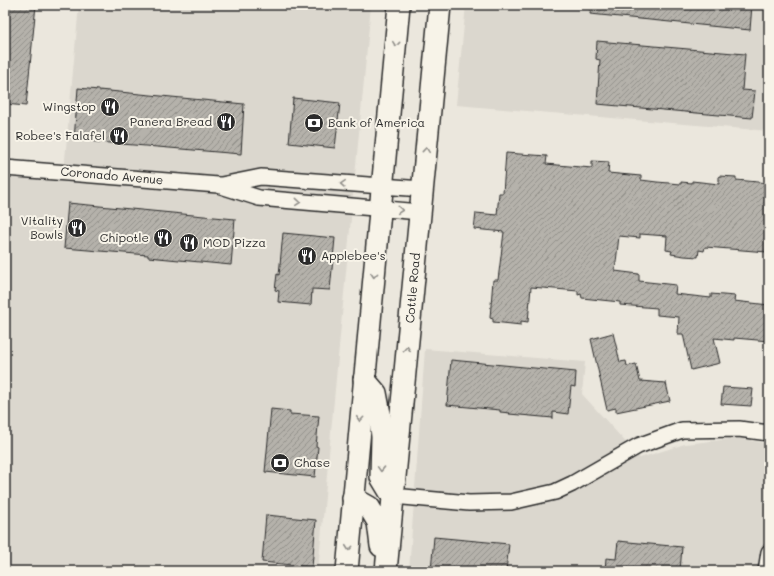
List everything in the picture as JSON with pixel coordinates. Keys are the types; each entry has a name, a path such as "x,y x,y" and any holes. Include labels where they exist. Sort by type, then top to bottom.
{"main road":[{"path":"347,571 399,5"},
{"name":"Cottle Road","path":"386,571 440,5"},
{"path":"364,379 376,393 382,437 381,477 392,496"},
{"path":"353,498 369,507 378,522 381,542 382,571"}],"street":[{"name":"Coronado Avenue","path":"5,168 218,185 259,198 420,212"},
{"name":"Coronado Avenue","path":"218,185 261,178 422,189"},
{"path":"392,496 469,503 510,502 555,492 572,484 638,446 682,430 739,429 769,433"},
{"path":"766,571 769,552"}],"shaded area":[{"path":"79,5 371,5 318,571 5,571 5,177 63,181"},
{"path":"466,5 769,5 769,131 456,105"},
{"path":"425,349 585,362 582,394 640,458 685,444 739,438 769,444 769,510 760,571 409,571"}],"building":[{"path":"5,5 36,5 26,106 5,104"},
{"path":"591,5 752,5 750,30 590,14"},
{"path":"597,41 745,54 742,90 755,91 752,118 597,104 600,60 596,59"},
{"path":"78,88 244,104 241,154 74,140"},
{"name":"Bank of America","path":"293,98 340,103 335,148 289,143"},
{"path":"506,153 547,156 546,164 592,168 592,161 609,162 608,173 641,176 641,180 657,182 681,184 681,182 692,183 692,181 719,184 719,176 736,177 736,180 769,183 769,233 767,252 705,247 704,251 699,250 698,257 684,256 671,254 672,251 666,250 667,236 640,234 640,238 619,236 615,271 639,274 639,281 676,285 675,294 711,298 711,294 735,296 734,301 769,305 769,341 714,338 720,363 691,370 683,334 678,334 679,317 657,315 657,308 620,305 620,302 582,298 581,294 578,295 578,291 531,287 528,322 521,321 521,325 493,322 493,319 490,318 493,280 498,280 504,232 474,229 476,213 497,215 499,193 503,193"},
{"path":"68,203 235,219 231,265 148,257 148,255 64,248"},
{"name":"Applebee's","path":"283,233 335,238 330,290 312,289 311,305 278,302 279,291 275,290 277,274 279,275"},
{"path":"613,333 620,362 626,361 627,366 636,364 640,381 666,383 670,401 616,412 616,408 607,410 591,339"},
{"path":"451,360 576,372 575,387 571,386 568,414 553,412 553,418 509,414 510,413 500,412 500,410 447,405"},
{"path":"723,387 753,389 751,406 721,404"},
{"path":"271,409 290,411 290,414 319,416 315,477 265,472"},
{"path":"266,515 316,520 312,567 262,562"},
{"path":"434,537 509,544 506,571 431,571"},
{"path":"618,541 682,547 680,571 605,571 606,558 616,559"}],"place":[{"name":"Wingstop","path":"110,107"},
{"name":"Panera Bread","path":"226,122"},
{"name":"Bank of America","path":"314,123"},
{"name":"Robee's Falafel","path":"119,136"},
{"name":"Vitality Bowls","path":"77,228"},
{"name":"Chipotle","path":"163,238"},
{"name":"MOD Pizza","path":"189,243"},
{"name":"Applebee's","path":"307,256"},
{"name":"Chase","path":"280,463"}]}
